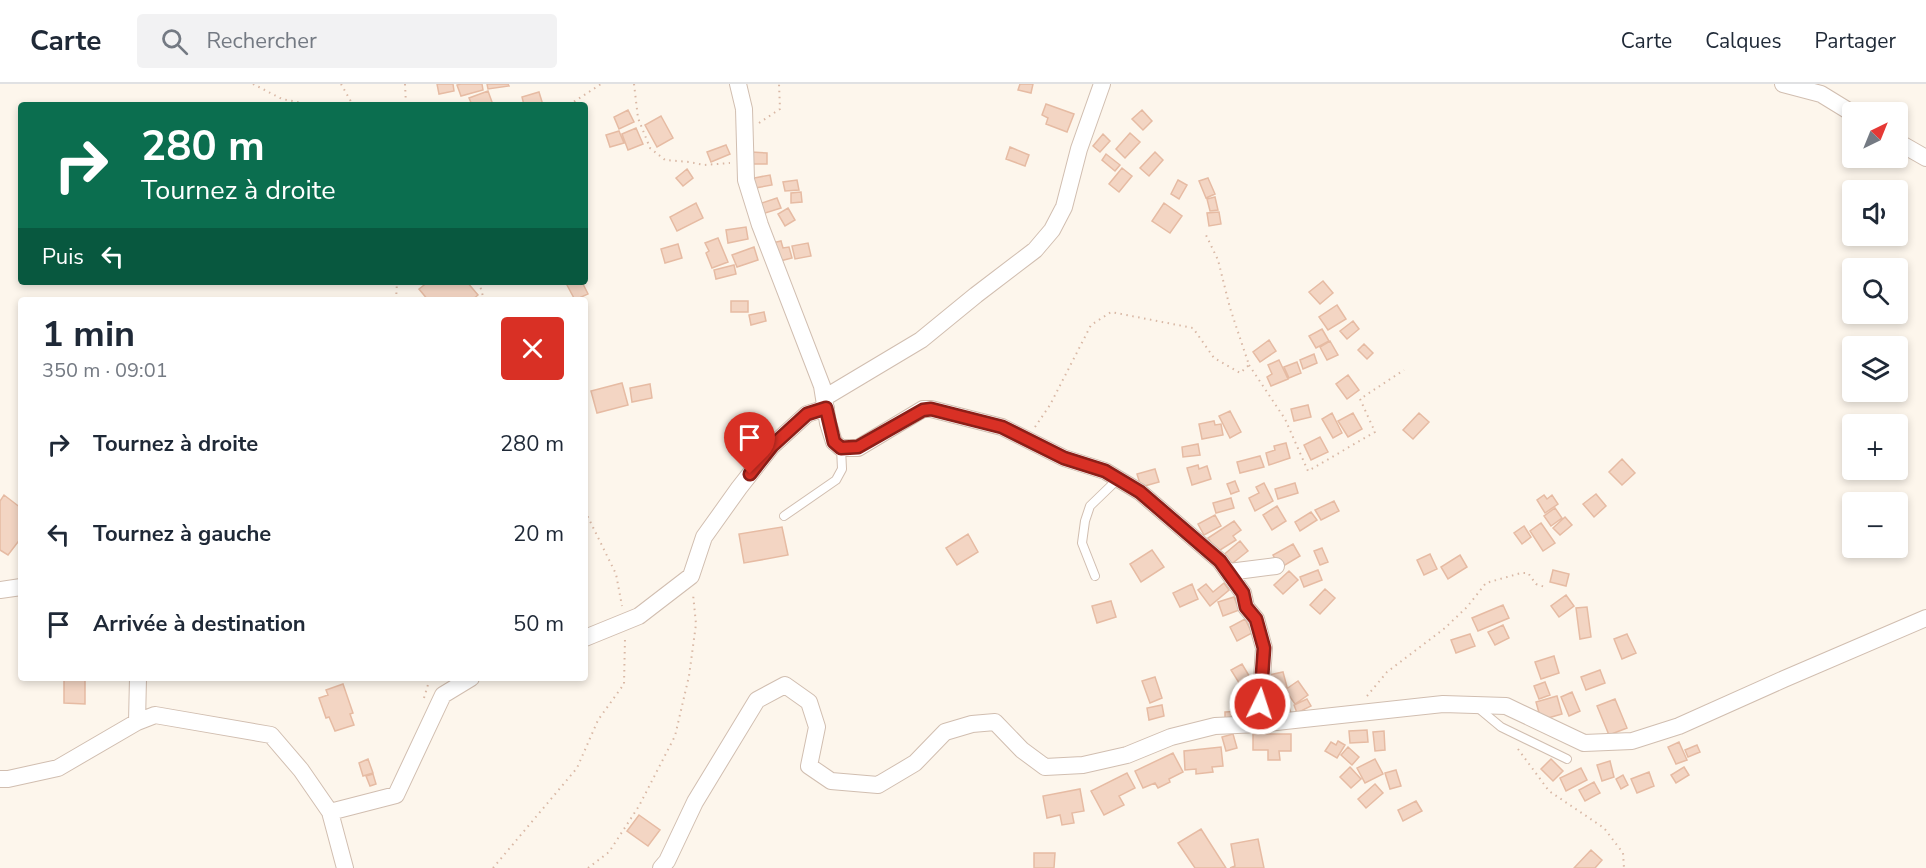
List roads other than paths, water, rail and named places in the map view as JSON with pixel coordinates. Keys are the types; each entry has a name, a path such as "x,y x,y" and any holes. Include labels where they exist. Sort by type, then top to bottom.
{"street":[{"path":"738,84 744,109 746,180 760,225 822,386 834,442 841,448 858,447 923,410 931,409 1002,427 1064,458 1105,471 1140,492 1220,561 1243,593 1246,607 1256,619 1264,648 1259,724"},
{"path":"588,637 639,616 691,576 704,537 765,454 807,414 921,340 1035,250 1052,230 1064,207 1079,149 1102,84"},
{"path":"1783,84 1821,94 1842,107"},
{"path":"1908,148 1926,158"},
{"path":"1229,572 1276,566"},
{"path":"0,590 18,588"},
{"path":"661,868 667,861 695,802 757,700 785,685 809,702 817,727 809,766 831,781 878,785 915,763 945,732 972,724 995,722 1022,750 1045,767 1083,765 1126,755 1171,736 1215,726 1259,724 1443,704 1472,703 1506,706 1584,743 1632,741 1679,726 1926,618"},
{"path":"137,722 138,681"},
{"path":"330,812 396,795 443,695 466,681"},
{"path":"0,779 58,768 137,722 155,715 272,735 302,770 330,812 345,868"}],"lane":[{"path":"784,516 836,480 842,469 841,448"},
{"path":"1095,576 1082,543 1085,521 1090,506 1118,478"},
{"path":"1472,703 1502,727 1567,759"}]}
